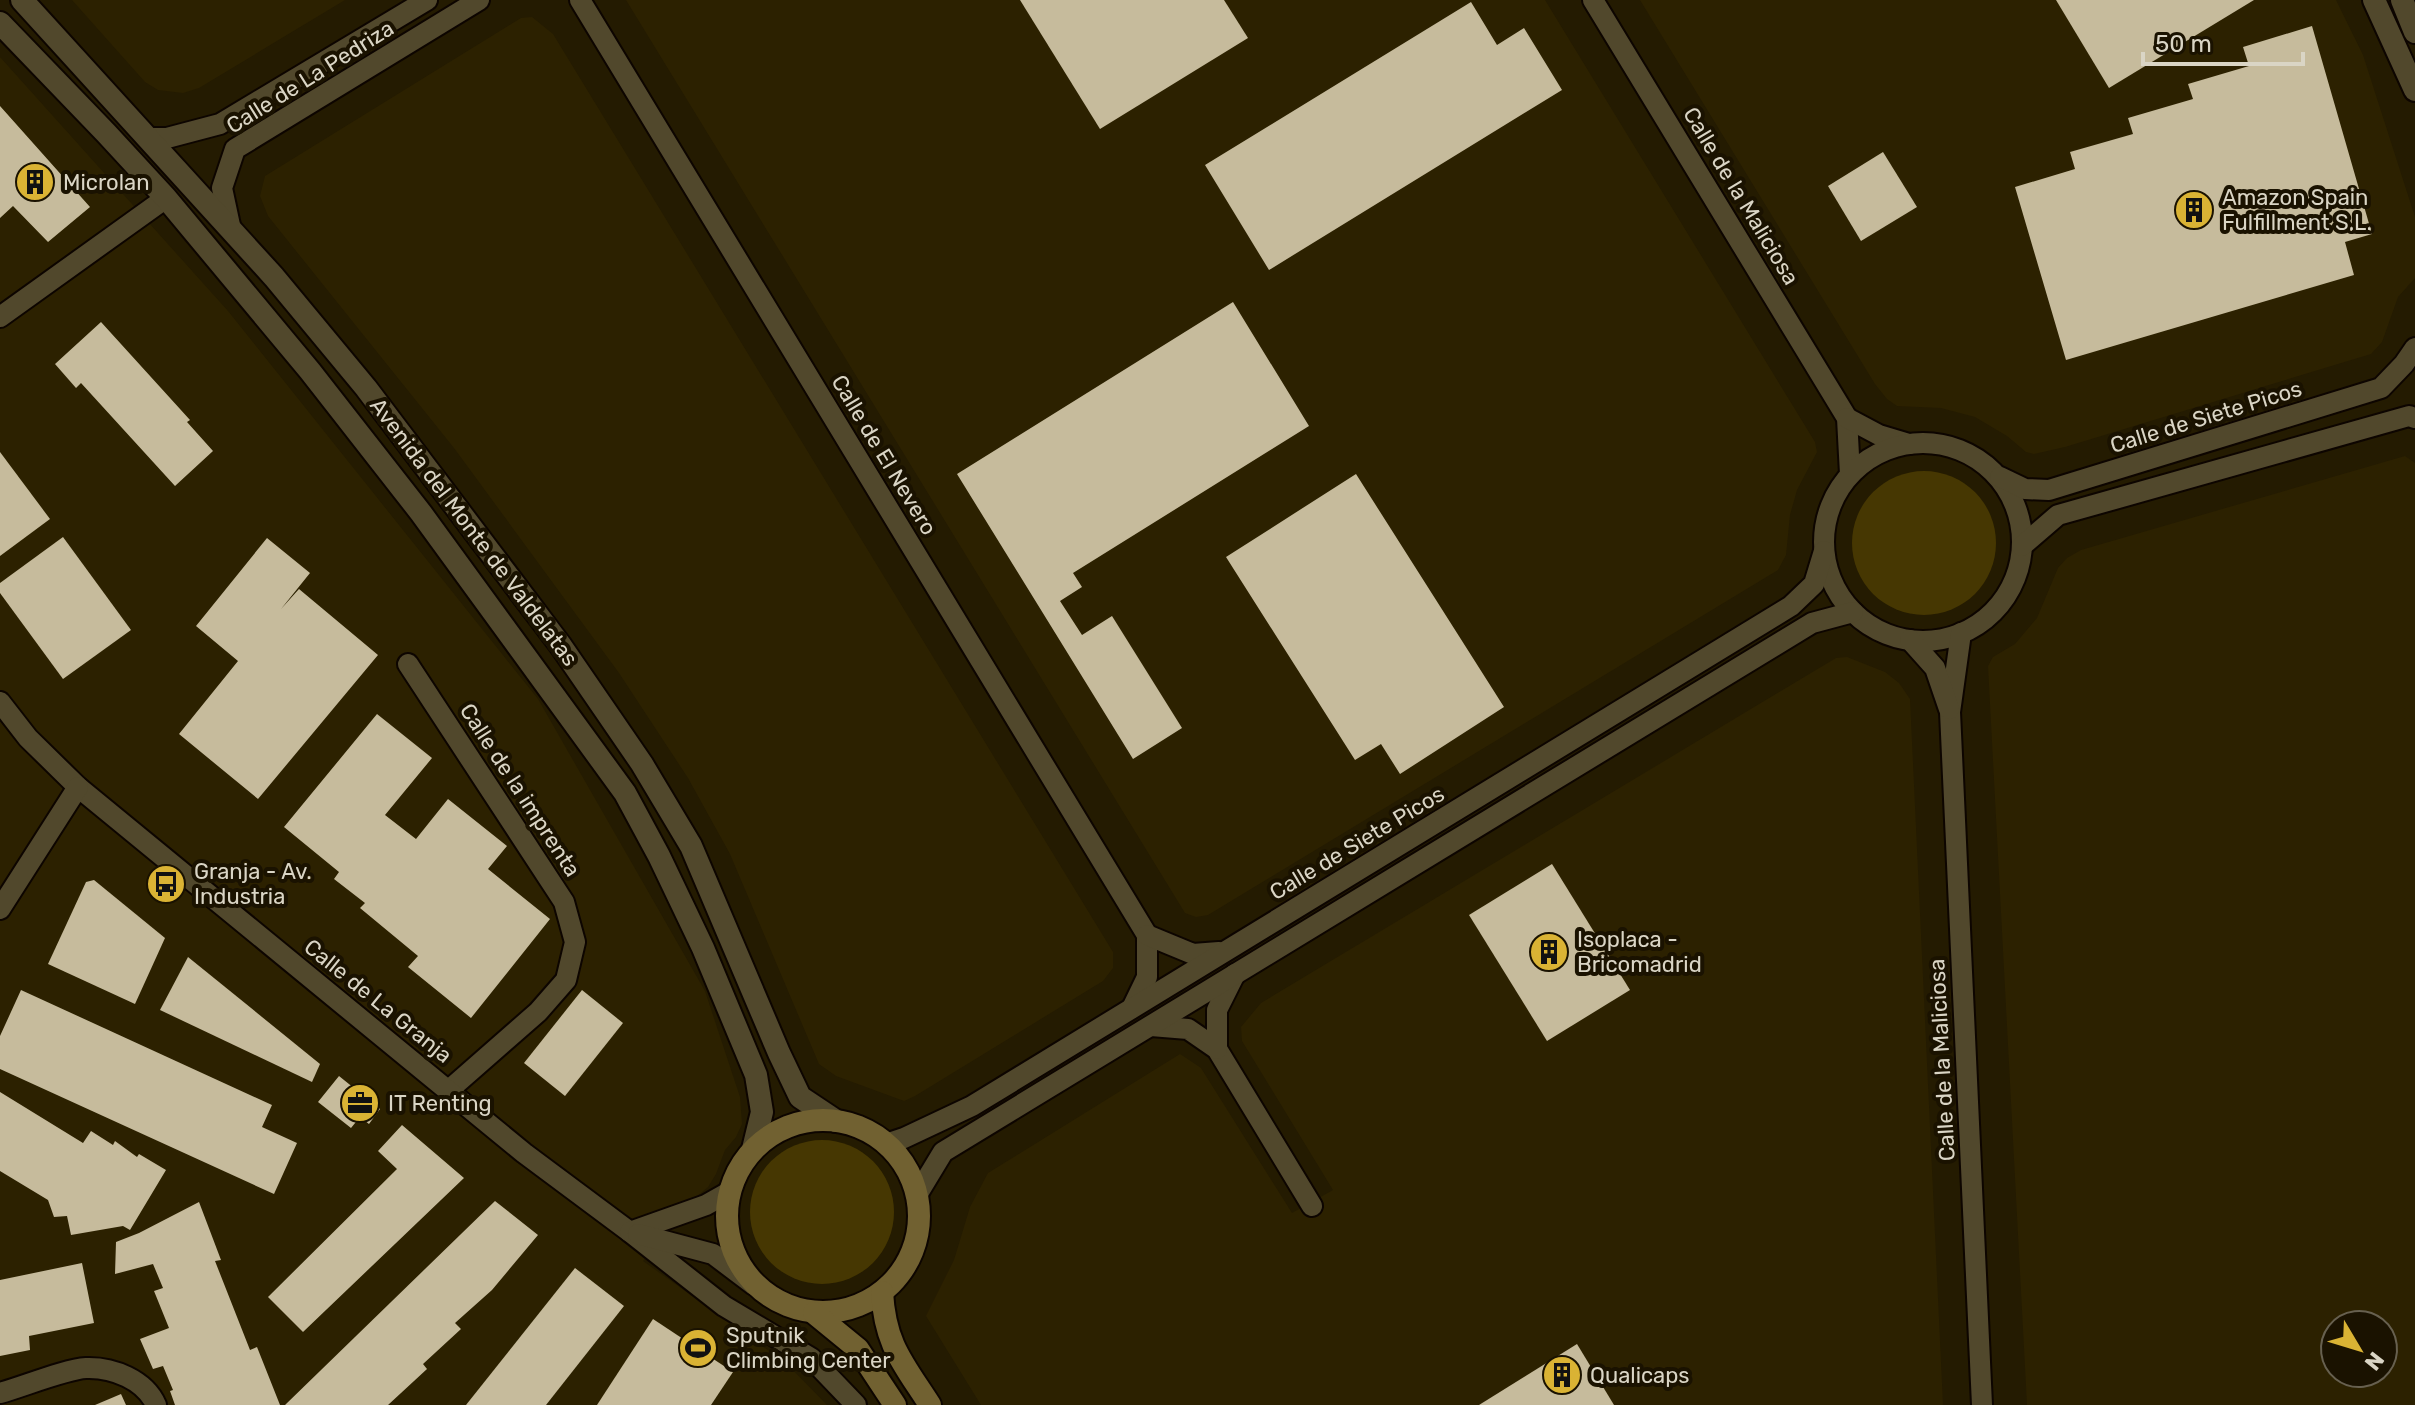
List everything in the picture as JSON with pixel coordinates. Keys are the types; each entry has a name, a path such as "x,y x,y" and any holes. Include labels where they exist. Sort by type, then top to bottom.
{"main road":[{"path":"806,1121 836,1121 863,1129 886,1144 906,1167 917,1195 919,1222 914,1249 901,1273 882,1292 850,1309 814,1313 781,1304 754,1285 735,1258 726,1226 729,1192 739,1169 753,1149 777,1131 806,1121"},
{"path":"882,1292 889,1342 930,1405"},
{"path":"814,1313 858,1349 895,1405"}],"street":[{"name":"Avenida del Monte de Valdelatas","path":"22,0 231,230 366,388 561,646 642,764 691,846 800,1097 836,1121"},
{"name":"Calle de La Pedriza","path":"148,138 167,138 220,124 427,0"},
{"name":"Calle de La Pedriza","path":"231,230 222,188 235,149 479,0"},
{"name":"Calle de El Nevero","path":"580,0 1147,935"},
{"name":"Calle de la Maliciosa","path":"1593,0 1847,418 1850,474"},
{"path":"2374,0 2415,90"},
{"path":"2402,0 2415,32"},
{"name":"Avenida del Monte de Valdelatas","path":"0,23 166,198 310,371 412,501 625,793 703,948 756,1075 762,1112 753,1149"},
{"path":"0,317 166,198"},
{"name":"Calle de Siete Picos","path":"1996,475 2025,489 2049,490 2381,388 2415,348"},
{"path":"2022,546 2058,515 2409,416 2415,418"},
{"path":"1847,418 1879,435 1909,444"},
{"path":"1933,443 1957,448 1978,459 1996,475 2011,496 2019,521 2022,546 2016,573 2004,598 1985,619 1961,633 1935,640 1910,640 1869,626 1853,612 1838,594 1828,573 1824,551 1825,523 1834,497 1850,474 1877,454 1909,444 1933,443"},
{"name":"Calle de Siete Picos","path":"886,1144 972,1106 1791,606 1814,584 1824,551"},
{"path":"917,1195 943,1152 1812,623 1853,612"},
{"name":"Calle de la Maliciosa","path":"1961,633 1950,712 1982,1405"},
{"name":"Calle de la Maliciosa","path":"1910,640 1935,668 1950,712"},
{"name":"Calle de la imprenta","path":"408,664 564,902 575,942 566,980 538,1012 449,1090"},
{"name":"Calle de La Granja","path":"0,702 28,738 78,787 524,1153 724,1306 811,1358 856,1405"},
{"path":"0,909 78,787"},
{"path":"1132,1008 1147,977 1147,935 1193,954 1224,952"},
{"path":"1217,1049 1217,1010 1235,974"},
{"path":"1151,1026 1188,1029 1217,1049 1312,1206"},
{"path":"630,1232 706,1205 729,1192"},
{"path":"630,1232 713,1254 754,1285"},
{"path":"0,1393 86,1368 113,1372 138,1382 156,1405"}],"shaded area":[{"path":"72,0 345,0 199,88 183,93 158,90 145,82"},
{"path":"626,0 1545,0 1815,442 1817,452 1797,490 1790,515 1786,555 1778,570 1208,915 1196,917 1185,913"},
{"path":"1640,0 2336,0 2363,55 2415,217 2415,278 2398,297 2382,342 2371,354 2065,447 2034,454 2026,452 2007,436 1975,417 1941,408 1897,406 1875,384"},
{"path":"532,17 553,34 1113,952 1113,968 1103,981 904,1101 836,1076 819,1064 730,854 688,778 619,673 454,448 268,216 260,196 265,176 521,18"},
{"path":"0,57 228,311 538,699 705,991 740,1097 742,1124 725,1150 716,1174 643,1261 786,1363 827,1405 0,1405"},
{"path":"2405,456 2415,463 2415,1405 2027,1405 1988,666 1993,657 2015,644 2037,618 2058,568 2081,550"},
{"path":"1924,471 1952,476 1975,492 1991,515 1996,543 1991,571 1975,594 1952,610 1924,615 1896,610 1873,594 1857,571 1852,543 1857,515 1873,492 1896,476"},
{"path":"1847,657 1885,672 1899,683 1910,699 1943,1405 981,1405 926,1316 954,1260 970,1207 988,1173 1180,1054 1201,1068 1292,1213 1333,1190 1242,1041 1241,1027 1261,1003 1836,658"},
{"path":"822,1140 850,1145 873,1161 889,1184 894,1212 889,1240 873,1263 850,1279 822,1284 794,1279 771,1263 755,1240 750,1212 755,1184 771,1161 794,1145"}],"building":[{"path":"1020,0 1224,0 1248,38 1100,129"},
{"path":"2056,0 2254,0 2109,88"},
{"path":"1471,2 1497,45 1524,28 1562,90 1269,270 1205,165"},
{"name":"Amazon Spain Fulfillment S.L.","path":"2312,26 2372,234 2345,242 2354,275 2066,360 2015,187 2075,169 2070,152 2133,134 2128,118 2193,99 2188,84 2249,66 2243,47"},
{"name":"Microlan","path":"0,106 90,207 48,242 13,206 0,218"},
{"path":"1883,152 1917,207 1861,241 1828,186"},
{"path":"1233,302 1309,426 1073,573 1082,587 1060,601 1082,635 1112,616 1182,728 1133,759 957,474"},
{"path":"101,322 190,420 187,422 213,451 175,486 81,383 76,388 55,364"},
{"path":"0,452 50,519 0,556"},
{"path":"1356,474 1504,707 1400,774 1381,744 1355,760 1226,557"},
{"path":"63,537 131,630 63,679 0,593 0,583"},
{"path":"267,538 310,573 281,609 299,589 378,655 258,799 179,734 238,661 196,626"},
{"path":"377,714 432,758 385,815 416,839 448,799 507,846 488,869 550,919 471,1018 408,967 418,956 360,908 365,903 334,879 339,872 284,827"},
{"name":"Isoplaca - Bricomadrid","path":"1552,864 1630,990 1547,1041 1469,915"},
{"path":"94,880 165,938 135,1004 48,964 86,882"},
{"path":"188,957 320,1064 312,1082 160,1010"},
{"path":"21,990 272,1105 262,1127 297,1143 274,1194 0,1069 0,1036"},
{"path":"582,990 623,1023 565,1096 524,1063"},
{"path":"339,1076 380,1109 369,1124 360,1117 351,1128 318,1102"},
{"path":"0,1092 83,1143 91,1131 166,1170 130,1230 123,1226 71,1235 67,1216 54,1217 48,1200 0,1171"},
{"path":"402,1125 464,1178 303,1332 268,1297 397,1169 378,1151"},
{"path":"495,1201 538,1235 492,1290 455,1323 461,1329 423,1364 427,1369 388,1405 285,1405"},
{"path":"199,1202 221,1260 215,1261 250,1350 257,1347 280,1405 175,1405 170,1391 173,1390 163,1366 153,1369 140,1339 169,1328 154,1291 163,1288 153,1264 115,1274 116,1242"},
{"path":"82,1263 94,1323 29,1336 30,1350 0,1356 0,1280"},
{"path":"575,1268 624,1306 546,1405 466,1405"},
{"path":"653,1319 733,1372 711,1405 597,1405"},
{"name":"Qualicaps","path":"1577,1344 1614,1405 1479,1405"},
{"path":"121,1394 126,1405 95,1405"}],"place":[{"name":"Microlan","path":"35,182"},
{"name":"Amazon Spain Fulfillment S.L.","path":"2194,210"},
{"name":"Granja - Av. Industria","path":"166,884"},
{"name":"Isoplaca - Bricomadrid","path":"1549,952"},
{"name":"IT Renting","path":"360,1103"},
{"name":"Sputnik Climbing Center","path":"698,1348"},
{"name":"Qualicaps","path":"1562,1375"}]}
